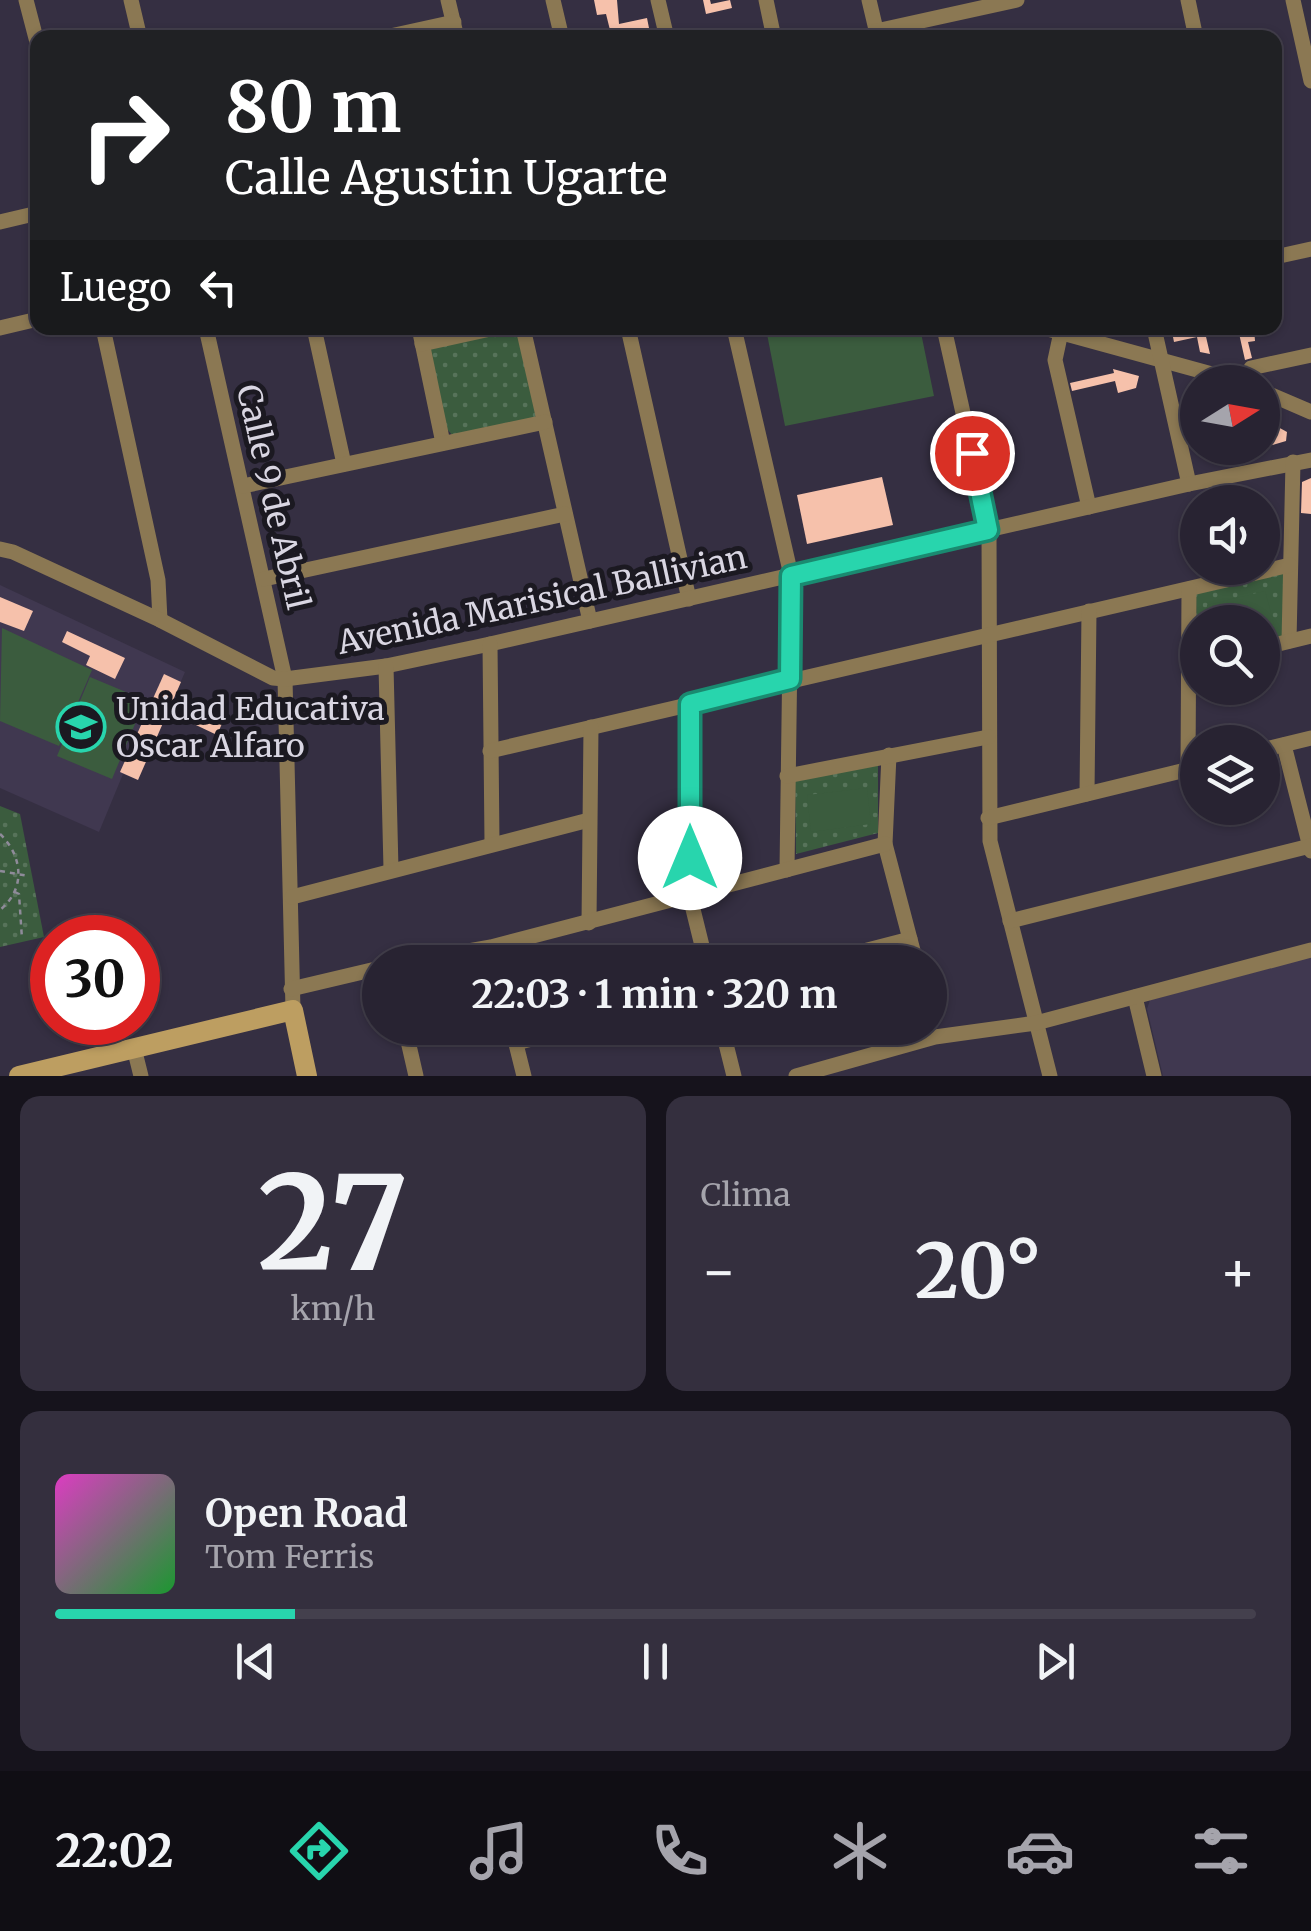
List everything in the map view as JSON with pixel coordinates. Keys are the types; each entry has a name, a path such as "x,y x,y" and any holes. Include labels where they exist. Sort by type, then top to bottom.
{"street":[{"path":"26,0 34,30"},
{"path":"131,0 138,30"},
{"path":"448,0 455,30"},
{"path":"553,0 560,30"},
{"path":"658,0 665,30"},
{"path":"766,0 772,30"},
{"path":"869,0 876,30"},
{"path":"891,30 977,5 1018,0"},
{"path":"1188,0 1194,30"},
{"path":"1294,0 1311,81"},
{"path":"0,222 30,215"},
{"path":"1282,255 1311,248"},
{"path":"0,328 30,321"},
{"path":"105,335 158,580 160,620"},
{"name":"Calle 9 de Abril","path":"208,335 285,679 292,1000"},
{"path":"316,335 344,464"},
{"path":"525,335 590,621"},
{"path":"630,335 689,599"},
{"path":"736,335 791,576 787,870"},
{"path":"946,335 988,530 990,841 1050,1076"},
{"path":"1050,335 1089,506"},
{"path":"1070,335 1180,365"},
{"path":"1155,335 1188,484"},
{"path":"420,336 443,444"},
{"path":"1266,365 1311,355"},
{"path":"1280,399 1311,412"},
{"path":"243,486 545,422"},
{"name":"Avenida Marisical Ballivian","path":"0,549 160,620 273,678 285,679 386,666 490,644 1089,506 1311,460"},
{"path":"1289,641 1293,462"},
{"path":"264,579 564,514"},
{"path":"490,751 1290,565"},
{"path":"1189,589 1190,605"},
{"path":"1087,794 1088,611"},
{"path":"1280,643 1311,636"},
{"path":"490,644 492,842"},
{"path":"386,666 391,868"},
{"path":"690,704 690,897 702,945"},
{"path":"589,922 590,727"},
{"path":"787,776 988,738"},
{"path":"1280,746 1311,738"},
{"path":"1010,921 1310,848 1284,745"},
{"path":"889,755 885,844 911,945"},
{"path":"988,818 1180,771"},
{"path":"292,897 391,868 589,820"},
{"path":"522,945 589,922 885,844"},
{"path":"890,945 910,940"},
{"path":"947,1036 1036,1023 1311,950"},
{"path":"18,1076 134,1048 362,975"},
{"path":"1135,996 1154,1076"},
{"path":"292,1000 308,1076"},
{"path":"409,1045 416,1076"},
{"path":"516,1045 524,1076"},
{"path":"726,1045 734,1076"},
{"path":"796,1076 837,1071 914,1045"},
{"path":"134,1048 141,1076"}],"path":[{"path":"0,834 12,846 19,874 15,892 0,910"},
{"path":"0,871 29,876"},
{"path":"15,892 19,894 22,939"}],"shaded area":[{"name":"Unidad Educativa Oscar Alfaro","path":"0,585 185,672 138,780 123,774 99,832 0,788"},
{"path":"1311,957 1311,1076 1163,1076 1147,1009 1150,1000"}],"green space":[{"path":"486,335 519,335 538,413 534,418 453,436 447,429 430,348"},
{"path":"767,335 921,335 934,396 785,426"},
{"path":"1280,573 1284,574 1282,636 1280,605 1196,605 1196,594 1232,585 1280,585"},
{"path":"1265,591 1269,605 1207,605"},
{"path":"2,628 92,670 59,746 0,721"},
{"path":"90,677 145,700 112,779 57,756"},
{"path":"878,762 878,833 796,854 795,779"},
{"path":"867,788 871,824 811,832 807,795"},
{"path":"0,806 20,814 40,915 30,915 30,940 0,947"}],"building":[{"path":"594,0 617,0 619,24 647,18 649,30 610,30 606,14 597,15"},
{"path":"703,0 710,0 711,4 730,0 732,8 706,14"},
{"path":"1173,335 1206,335 1210,354 1200,352 1197,337 1174,342"},
{"path":"1239,335 1255,335 1255,341 1248,342 1252,358 1245,360"},
{"path":"1113,369 1139,376 1136,388 1118,393 1115,381 1072,391 1070,383 1114,373"},
{"path":"1280,428 1287,432 1286,441 1280,443"},
{"path":"882,477 893,525 807,544 797,495"},
{"path":"1311,478 1311,514 1301,513 1302,482"},
{"path":"0,597 33,611 24,631 0,622"},
{"path":"67,631 125,658 115,679 86,665 90,656 62,642"},
{"path":"164,674 181,682 138,780 120,772"},
{"path":"186,702 224,719 217,735 179,717"}],"place":[{"name":"Unidad Educativa Oscar Alfaro","path":"81,727"}],"route":[{"path":"690,858 690,704 790,679 791,576 988,530 972,453"}]}
